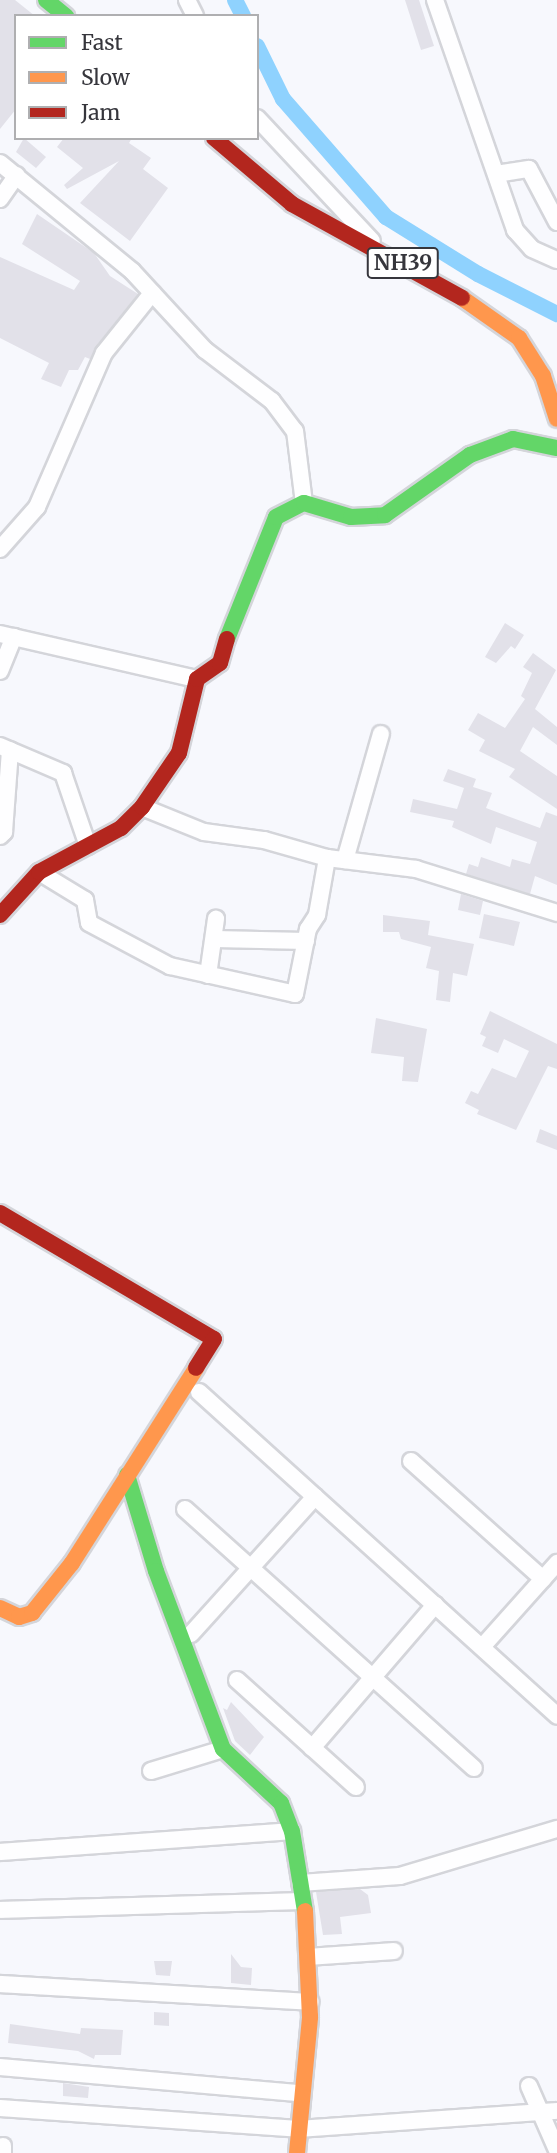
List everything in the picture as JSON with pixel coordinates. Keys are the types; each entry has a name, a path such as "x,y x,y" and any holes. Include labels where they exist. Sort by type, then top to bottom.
{"street":[{"path":"46,0 64,14"},
{"path":"435,0 521,241 557,260"},
{"path":"259,120 381,250"},
{"name":"NH39","path":"216,140 292,204 381,250 489,313 519,338 543,376 557,419"},
{"path":"0,163 152,293 205,350 272,401 295,431 304,503"},
{"path":"496,174 529,169 557,222"},
{"path":"0,199 17,175"},
{"path":"0,549 37,507 104,352 152,293"},
{"path":"0,915 39,872 121,828 142,807 180,753 197,679 220,663 236,608 276,517 304,503 351,517 385,515 481,451 513,439 557,448"},
{"path":"0,671 7,636 197,679"},
{"path":"345,860 381,734"},
{"path":"0,836 4,832 5,748 63,773 88,846"},
{"path":"142,807 204,832 264,840 327,858 416,869 557,914"},
{"path":"39,872 85,900 89,923 170,966 295,994 306,941 317,915 327,858"},
{"path":"208,975 216,919"},
{"path":"215,939 306,941"},
{"path":"0,1213 214,1339 72,1563 32,1613 19,1617 0,1608"},
{"path":"199,1392 557,1716"},
{"path":"411,1461 543,1579"},
{"path":"127,1475 156,1572 223,1749 282,1803 292,1831 303,1901 310,2002 300,2092 297,2153"},
{"path":"191,1634 315,1497"},
{"path":"185,1509 474,1768"},
{"path":"482,1647 557,1563"},
{"path":"312,1748 435,1605"},
{"path":"237,1679 356,1787"},
{"path":"151,1771 223,1749"},
{"path":"300,1883 400,1876 557,1829"},
{"path":"0,1852 292,1831"},
{"path":"0,1910 303,1901"},
{"path":"308,1957 394,1951"},
{"path":"0,1984 310,2002"},
{"path":"0,2067 300,2092"},
{"path":"529,2086 557,2150"},
{"path":"0,2108 298,2129 557,2111"}],"building":[{"path":"0,0 15,0 32,14 14,14 14,112 0,129"},
{"path":"405,0 419,0 434,46 421,50"},
{"path":"23,140 26,140 46,157 36,168 16,152"},
{"path":"62,140 131,140 129,143 151,158 143,169 168,188 130,241 80,203 119,161 67,189 64,185 83,168 57,147"},
{"path":"37,214 94,253 110,276 138,294 90,359 85,357 78,370 69,370 61,387 41,379 49,363 0,338 0,257 74,290 80,281 22,244"},
{"path":"505,623 524,635 515,649 511,646 496,663 485,657"},
{"path":"533,653 556,670 535,709 557,727 557,745 533,727 520,751 557,776 557,809 509,777 515,769 479,751 485,740 468,730 478,713 505,728 525,699 521,696 532,673 523,667"},
{"path":"448,769 476,779 473,787 492,793 486,808 540,828 546,812 557,816 557,885 535,876 530,894 466,874 469,864 478,867 481,857 510,867 512,859 530,864 537,842 496,827 491,844 452,827 454,821 410,812 413,799 457,809 464,788 443,781"},
{"path":"461,894 483,901 480,915 458,910"},
{"path":"484,914 520,922 514,946 479,938"},
{"path":"383,915 430,921 428,935 474,944 467,976 453,973 450,1002 436,1000 439,971 426,968 431,947 401,939 399,932 383,932"},
{"path":"490,1011 557,1044 557,1069 548,1066 516,1130 477,1114 479,1110 465,1103 471,1091 478,1094 492,1068 516,1078 529,1051 504,1039 498,1053 482,1046 486,1037 480,1034"},
{"path":"376,1018 427,1029 418,1082 402,1081 404,1057 371,1053"},
{"path":"540,1129 557,1136 557,1150 536,1142"},
{"path":"231,1702 264,1737 250,1755 235,1741 223,1708 227,1710"},
{"path":"360,1889 368,1895 371,1913 340,1917 342,1934 323,1935 316,1892"},
{"path":"231,1954 241,1967 252,1968 251,1985 231,1983"},
{"path":"154,1961 172,1961 170,1976 156,1975"},
{"path":"154,2012 169,2013 169,2026 154,2025"},
{"path":"10,2024 80,2034 81,2028 123,2030 121,2055 95,2055 94,2059 78,2051 8,2043"},
{"path":"63,2083 89,2087 88,2098 63,2096"}],"waterway":[{"path":"235,0 242,14"},
{"path":"259,50 283,99 386,217 478,274 557,314"}],"traffic: fast":[{"path":"46,0 64,14"},
{"path":"227,639 276,517 304,503 351,517 385,515 470,455 513,439 557,448"},
{"path":"127,1475 156,1571 223,1749 281,1803 292,1831 305,1911"}],"traffic: slow":[{"path":"462,298 519,338 543,376 557,419"},
{"path":"0,1608 19,1617 32,1613 72,1563 196,1368"},
{"path":"297,2153 310,2017 305,1911"}],"traffic: jam":[{"path":"216,140 292,204 462,298"},
{"path":"0,915 39,872 121,828 142,807 179,753 197,679 220,663 227,639"},
{"path":"0,1213 214,1339 196,1368"}]}
